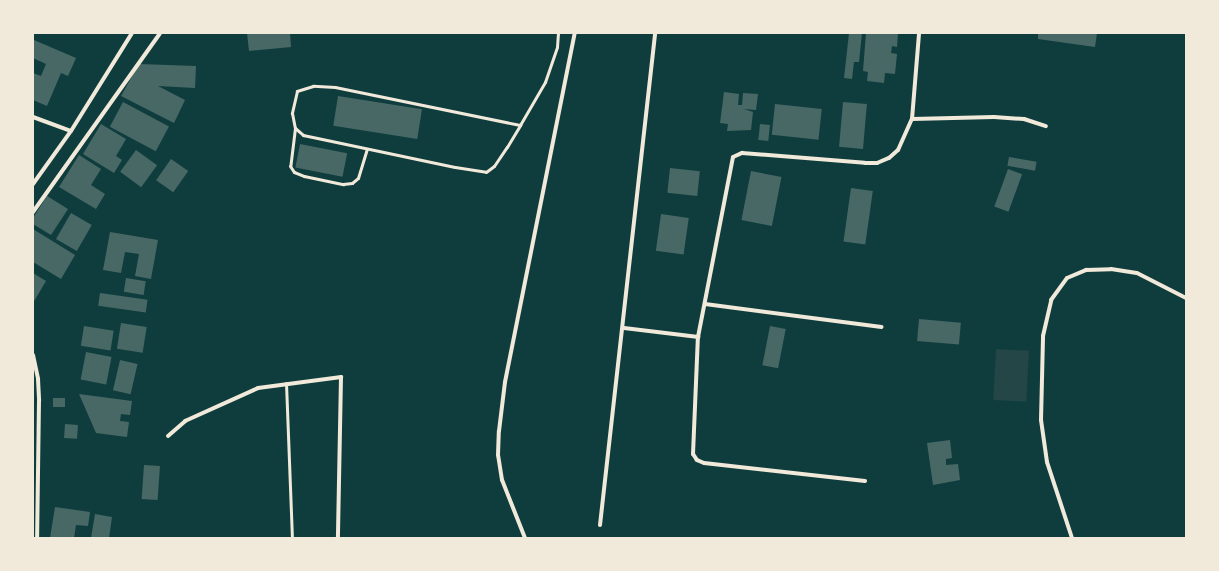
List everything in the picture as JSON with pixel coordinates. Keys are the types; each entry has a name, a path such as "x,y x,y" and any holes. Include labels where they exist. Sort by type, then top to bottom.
{"street":[{"path":"33,184 71,131 132,33"},
{"path":"33,212 160,33"},
{"path":"525,538 502,480 498,455 499,431 505,382 575,33"},
{"path":"600,525 624,328 655,33"},
{"path":"865,481 704,463 697,460 693,454 698,337 730,165 736,153 877,163 898,150 912,119 920,33"},
{"path":"33,117 71,131"},
{"path":"912,119 994,117 1024,120 1046,126"},
{"path":"1072,538 1047,462 1041,420 1043,336 1051,300 1067,278 1086,270 1111,269 1137,273 1186,298"},
{"path":"705,304 882,327"},
{"path":"624,328 698,337"},
{"path":"33,355 38,374 39,400 37,538"},
{"path":"168,436 179,424 206,410 258,388 286,383 341,377 338,538"}],"lane":[{"path":"295,128 303,135 476,172 486,172 494,166 545,82 557,47 558,33"},
{"path":"367,149 358,178 352,183 343,184 304,176 294,172 290,166 295,128 292,113 297,91 313,86 335,87 520,125"},
{"path":"286,383 292,538"}],"shaded area":[{"path":"996,349 1029,351 1026,402 993,400"}],"building":[{"path":"247,33 290,33 291,47 249,51"},
{"path":"849,33 862,33 859,62 854,62 852,79 844,78"},
{"path":"866,33 898,33 897,47 892,46 891,53 897,54 895,74 885,73 884,83 867,81 868,72 863,71"},
{"path":"1038,33 1097,33 1095,47 1038,39"},
{"path":"34,40 76,58 68,76 61,73 47,106 33,100 33,73 41,76 46,64 33,58"},
{"path":"139,64 196,66 195,88 158,86 185,100 174,123 121,96"},
{"path":"724,92 739,94 738,105 742,105 743,93 758,94 756,110 744,109 753,112 751,130 727,131 728,124 720,123"},
{"path":"338,96 422,109 417,139 333,126"},
{"path":"123,102 169,126 156,151 110,127"},
{"path":"843,102 867,104 863,149 839,147"},
{"path":"775,104 822,109 819,140 772,135"},
{"path":"101,124 126,139 116,156 122,160 114,173 83,154"},
{"path":"760,124 770,125 768,141 758,140"},
{"path":"300,144 347,153 343,177 295,168"},
{"path":"136,150 157,165 141,187 120,172"},
{"path":"79,155 101,169 91,185 105,194 96,209 59,187"},
{"path":"1009,157 1037,162 1035,171 1007,166"},
{"path":"171,159 188,171 173,192 156,180"},
{"path":"670,168 700,171 697,196 667,193"},
{"path":"1008,169 1022,174 1008,212 994,207"},
{"path":"751,171 781,177 772,226 741,220"},
{"path":"851,188 873,191 865,245 843,241"},
{"path":"47,196 68,209 51,235 33,224 33,218"},
{"path":"71,213 92,225 77,251 56,239"},
{"path":"661,214 689,218 684,255 656,251"},
{"path":"33,229 75,255 61,279 33,262"},
{"path":"110,232 158,240 151,279 135,276 139,254 125,252 121,273 103,270"},
{"path":"33,273 46,281 33,303"},
{"path":"126,278 146,281 144,295 124,292"},
{"path":"100,293 148,300 146,313 98,306"},
{"path":"919,319 961,323 959,345 917,341"},
{"path":"121,323 147,327 143,353 117,349"},
{"path":"84,326 114,331 111,350 81,346"},
{"path":"770,326 786,329 778,368 762,365"},
{"path":"86,352 112,357 106,384 81,379"},
{"path":"120,360 138,364 131,394 113,390"},
{"path":"79,394 132,401 130,415 121,414 120,421 129,422 127,437 96,433"},
{"path":"53,398 65,398 65,407 53,407"},
{"path":"65,424 78,425 77,439 64,438"},
{"path":"950,440 952,458 946,459 946,465 958,464 960,480 933,485 927,443"},
{"path":"144,465 160,466 158,500 142,499"},
{"path":"55,507 90,512 88,526 76,525 74,538 50,538"},
{"path":"95,514 112,517 109,538 91,538"}]}
